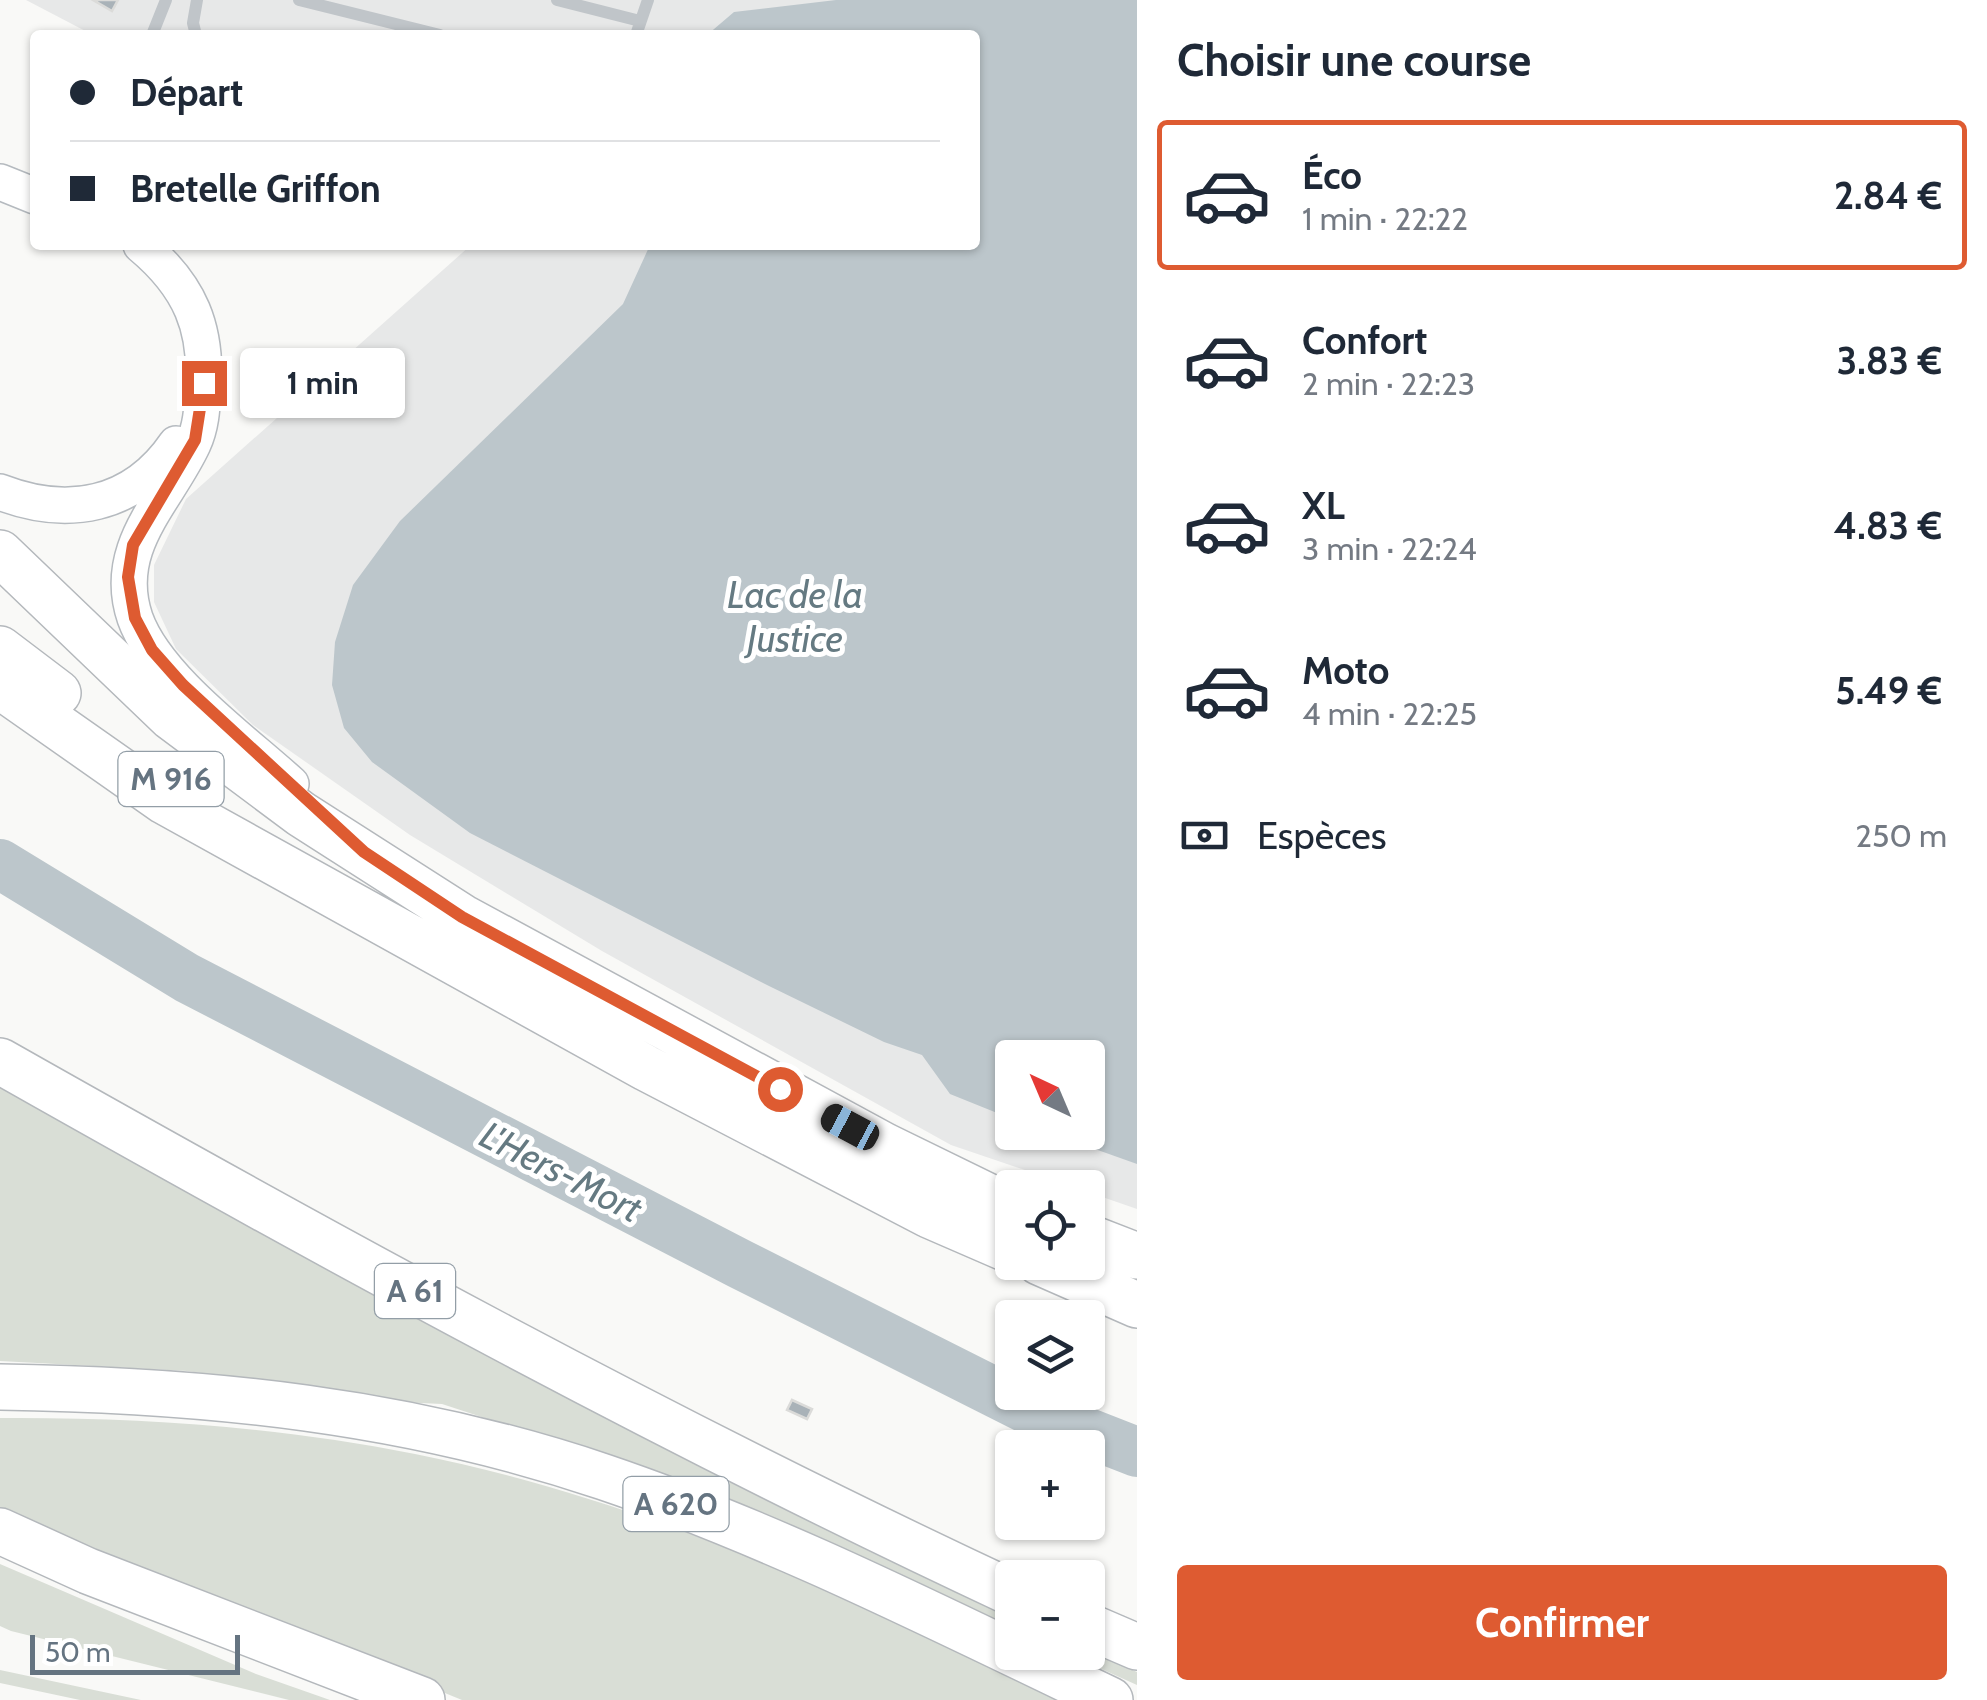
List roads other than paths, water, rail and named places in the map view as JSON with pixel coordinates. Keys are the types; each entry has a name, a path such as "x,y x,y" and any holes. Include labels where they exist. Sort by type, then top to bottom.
{"highway":[{"name":"M 916","path":"0,554 171,717 302,814 364,852"},
{"name":"M 916","path":"0,649 176,784 348,902"},
{"path":"0,686 164,800 646,1068 929,1215 995,1244"},
{"path":"364,852 462,917 885,1146 995,1200"},
{"name":"A 61","path":"0,1061 612,1396 836,1510 995,1584"},
{"path":"1105,1244 1137,1256"},
{"path":"1080,1280 1137,1305"},
{"name":"A 620","path":"0,1387 213,1394 352,1413 602,1476 746,1531 1110,1700"},
{"path":"0,1531 88,1571 422,1700"},
{"path":"1105,1634 1137,1648"}],"main road":[{"path":"0,182 30,194"},
{"path":"146,250 186,290 201,324 206,360 195,440 133,545 128,577 135,618 152,650 183,685 364,852"},
{"path":"0,492 61,508 97,502 135,484 165,460 202,406"}],"lane":[{"path":"154,30 166,0"},
{"path":"195,30 197,0"},
{"path":"299,0 420,30"},
{"path":"557,0 640,20"},
{"path":"637,30 648,0"}],"water":[{"name":"Lac de la Justice","path":"836,0 1137,0 1137,1164 1098,1150 1105,1150 1105,1040 995,1040 995,1112 950,1094 922,1055 884,1042 769,986 470,833 372,762 344,728 332,685 335,642 353,585 400,521 623,304 648,250 980,250 980,30 713,30 734,12"}],"waterway":[{"name":"L'Hers-Mort","path":"0,864 187,978 740,1264 1032,1411 1137,1452"}]}
